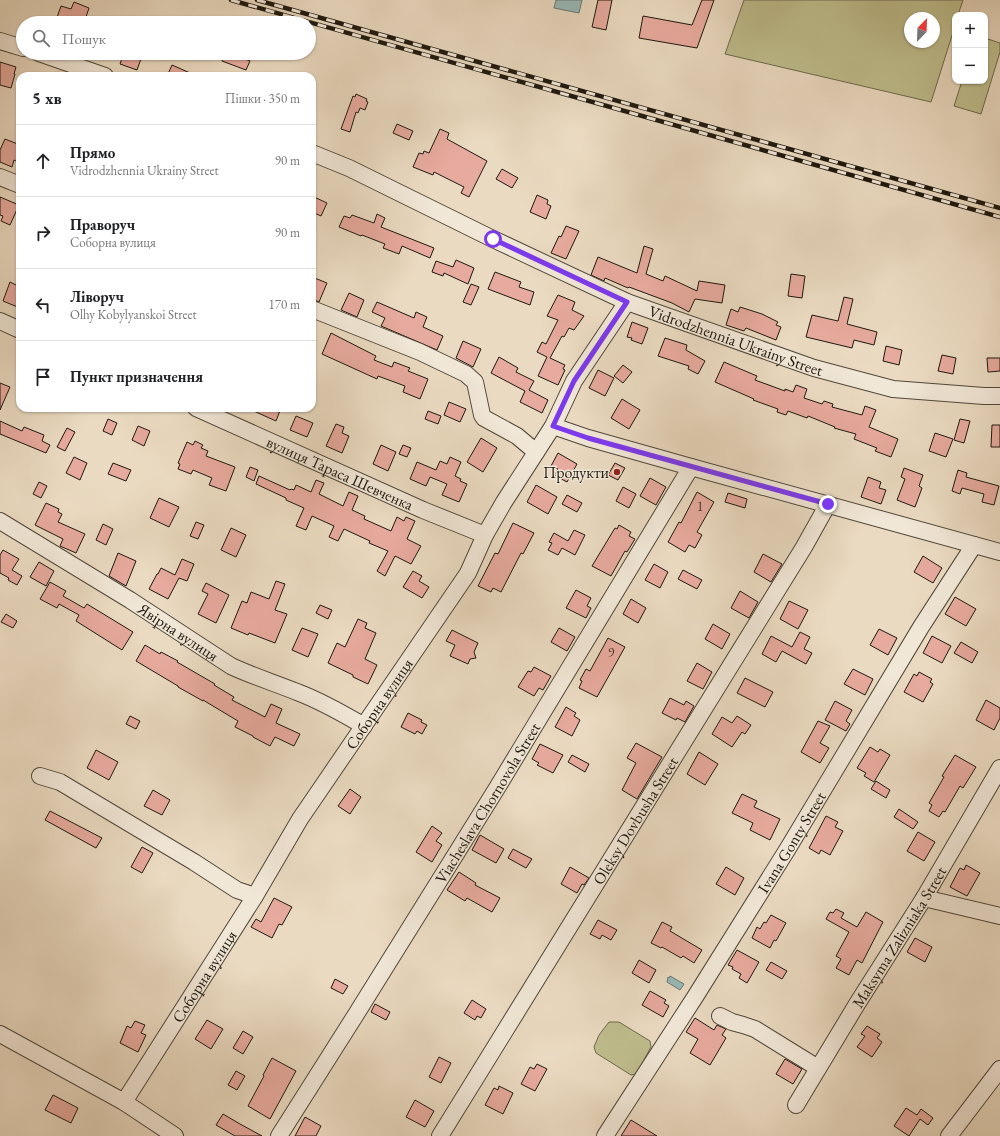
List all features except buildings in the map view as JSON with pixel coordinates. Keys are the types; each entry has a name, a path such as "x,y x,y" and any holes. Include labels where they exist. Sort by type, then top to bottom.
{"street":[{"path":"0,41 16,46"},
{"path":"59,60 94,72"},
{"name":"Vidrodzhennia Ukrainy Street","path":"316,155 349,168 487,236 627,302 814,368 893,389 1000,396"},
{"path":"0,177 16,183"},
{"name":"Соборна вулиця","path":"124,1102 255,896 300,819 468,573 485,535 504,502 553,426 574,381 627,302"},
{"path":"316,311 420,352 466,374 475,382 482,415 484,418 516,436 536,452"},
{"path":"0,321 16,328"},
{"name":"вулиця Тараса Шевченка","path":"205,412 422,510 485,535"},
{"path":"553,426 588,438 1000,552"},
{"name":"Viacheslava Chornovola Street","path":"279,1136 364,1003 497,788 691,467"},
{"name":"Oleksy Dovbusha Street","path":"440,1136 810,538 828,504"},
{"name":"Явірна вулиця","path":"0,521 142,608 231,666 328,705 364,726"},
{"name":"Ivana Gonty Street","path":"605,1136 695,998 787,850 917,633 974,545"},
{"name":"Maksyma Zalizniaka Street","path":"796,1105 924,898 1000,768"},
{"path":"40,776 60,782 194,862 237,890 255,896"},
{"path":"924,898 1000,916"},
{"path":"720,1016 732,1022 743,1024 755,1029 818,1068"},
{"path":"0,1034 124,1102 175,1136"},
{"path":"949,1136 1000,1069"}],"shaded area":[{"path":"744,0 963,0 959,12 952,12 952,36 931,102 725,54"},
{"path":"988,39 1000,43 1000,52 981,114 954,106 961,84 988,84"},
{"path":"609,1022 619,1022 650,1041 651,1047 636,1074 631,1075 596,1053 594,1047 599,1035"}],"water":[{"path":"556,0 582,0 579,13 554,8"},
{"path":"670,976 684,984 680,990 667,982 668,977 669,978"}],"railway":[{"path":"231,0 288,16"},
{"path":"257,0 314,16"},
{"path":"316,17 1000,208"},
{"path":"316,24 1000,217"}],"place":[{"name":"Продукти","path":"617,472"}],"route":[{"path":"493,239 627,302 574,381 553,426 588,438 828,504"}]}
